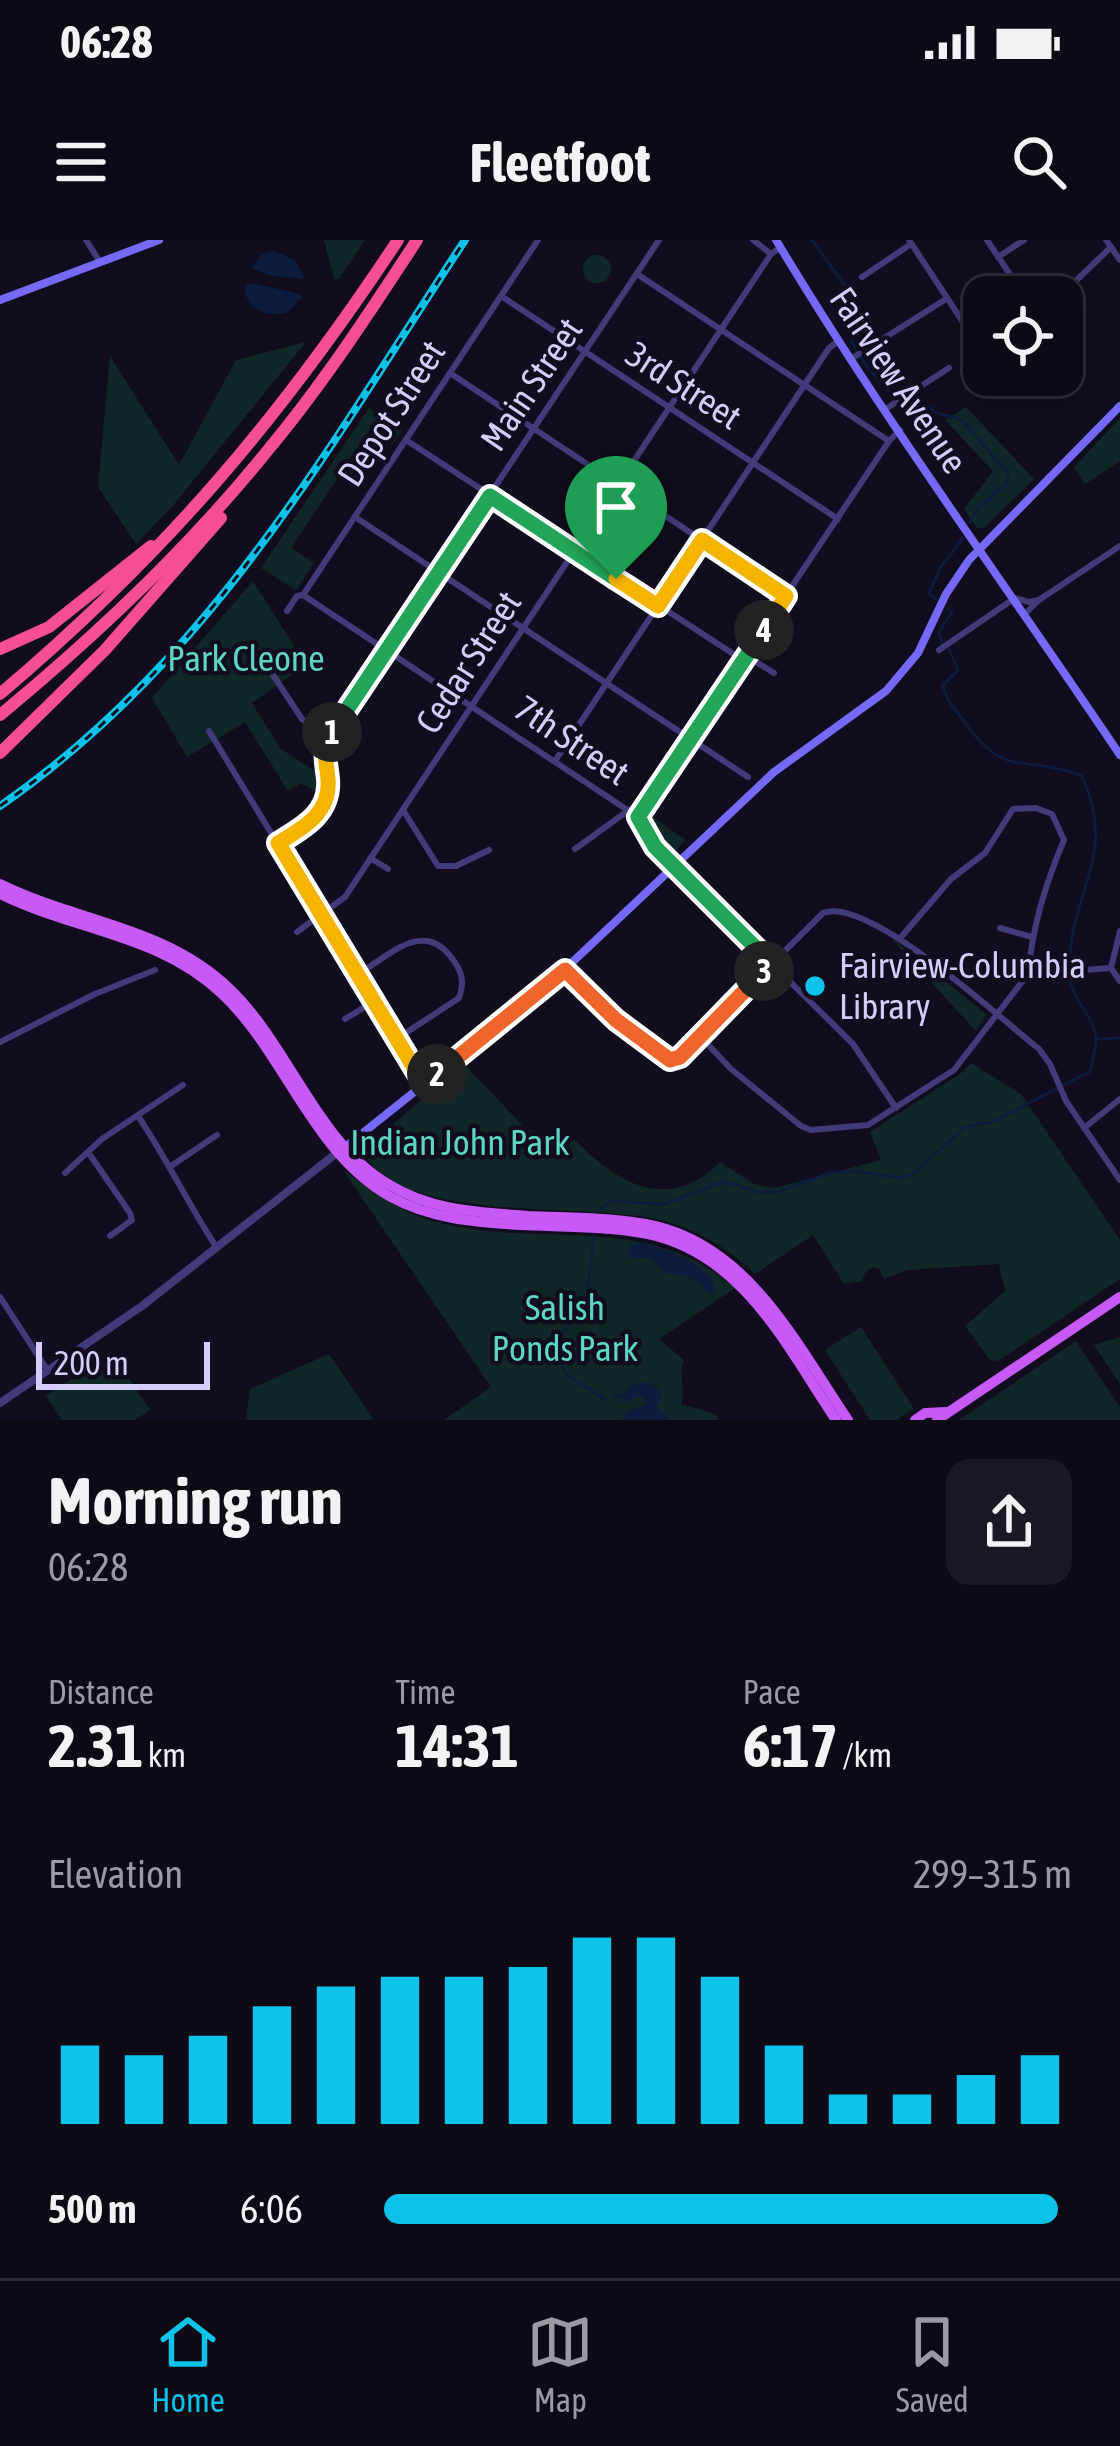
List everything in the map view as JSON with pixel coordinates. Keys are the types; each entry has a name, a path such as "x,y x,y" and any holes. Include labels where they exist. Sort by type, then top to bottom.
{"highway":[{"path":"0,694 100,606 198,507 292,393 398,240"},
{"path":"0,752 74,682 236,499 417,240"},
{"path":"0,715 140,591 267,452"},
{"path":"0,650 64,617 198,507"}],"main road":[{"path":"0,300 158,240"},
{"name":"Fairview Avenue","path":"776,247 1120,755"},
{"path":"342,1149 565,970 774,772 896,682 918,653 953,582 980,548 1120,406"},
{"path":"0,884 40,902 133,929 202,965 256,1019 342,1149 382,1181 437,1206 635,1222 708,1248 736,1267 761,1294 848,1420"},
{"path":"0,894 145,944 202,976 247,1021 342,1149 386,1194 440,1216 630,1232 697,1252 753,1298 836,1420"},
{"path":"937,1420 1120,1297"},
{"path":"915,1420 925,1413 950,1412"}],"street":[{"path":"86,240 100,262"},
{"name":"Depot Street","path":"287,610 303,595 538,240"},
{"name":"Main Street","path":"328,738 659,240"},
{"path":"753,240 776,247"},
{"path":"987,240 1011,276"},
{"path":"998,257 1024,240"},
{"path":"862,277 910,242 963,322"},
{"path":"1078,276 1109,243 1120,260"},
{"name":"Cedar Street","path":"297,932 345,897 776,247"},
{"path":"637,274 889,441"},
{"name":"3rd Street","path":"501,296 838,519"},
{"path":"851,359 947,298"},
{"path":"555,761 837,342"},
{"path":"884,410 949,368"},
{"path":"450,373 786,596"},
{"path":"638,817 900,430"},
{"path":"406,440 658,606 774,673"},
{"path":"355,517 748,777"},
{"path":"1025,614 1120,546"},
{"name":"7th Street","path":"303,595 638,817 649,840 674,867 853,1044 896,1108"},
{"path":"939,650 1015,598 1039,600"},
{"path":"273,675 302,719 328,738 324,760 328,788 322,807 309,823 278,843"},
{"path":"209,731 424,1084"},
{"path":"700,1036 731,1070 812,1130 862,1127 896,1108 959,1065 1028,974 1051,863 1064,840 1052,814 1019,806 1010,813 985,854 950,879 901,937"},
{"path":"403,810 438,866 456,866 489,850"},
{"path":"575,849 629,811"},
{"path":"370,858 388,869"},
{"path":"565,970 663,1057 680,1057 829,910 891,932 1045,1056 1062,1093 1120,1180"},
{"path":"1000,928 1032,937"},
{"path":"1120,931 1111,968 1120,981"},
{"path":"357,975 425,938 440,942 459,969 463,983 454,1004 397,1039"},
{"path":"1028,974 1111,968"},
{"path":"1,1040 155,970"},
{"path":"345,1019 373,1002"},
{"path":"65,1173 183,1085"},
{"path":"1084,1128 1120,1099"},
{"path":"138,1116 171,1166 182,1196 218,1247"},
{"path":"171,1166 217,1136"},
{"path":"0,1403 142,1306 342,1149"},
{"path":"88,1152 132,1220 110,1236"},
{"path":"0,1298 48,1371"}],"green space":[{"path":"324,240 365,240 339,279 334,279"},
{"path":"597,255 607,259 611,269 607,279 597,283 587,279 583,269 587,259"},
{"path":"306,342 136,544 98,487 110,356 179,465 236,360"},
{"path":"966,407 1034,479 983,529 976,527 964,509 993,471 945,420"},
{"path":"369,408 402,430 392,445 369,431 291,548 314,563 296,590 261,568"},
{"path":"1120,418 1120,461 1085,484 1074,467"},
{"name":"Park Cleone","path":"253,581 306,665 252,703 281,749 319,774 319,794 301,783 288,791 245,722 187,757 152,698"},
{"path":"651,816 686,840 672,854 648,821"},
{"path":"892,938 986,1014 976,1031 897,945"},
{"name":"Indian John Park","path":"463,1063 526,1129 557,1139 568,1133 620,1177 659,1189 699,1179 720,1162 754,1184 774,1188 881,1160 870,1132 971,1063 1021,1094 1120,1240 1120,1279 998,1361 990,1360 965,1326 1005,1291 999,1264 907,1270 884,1279 873,1267 862,1281 844,1284 813,1235 755,1274 711,1241 660,1220 453,1201 382,1174 363,1151"},
{"name":"Salish Ponds Park","path":"343,1170 400,1208 440,1223 630,1240 701,1264 735,1288 659,1339 684,1360 681,1404 715,1414 719,1420 444,1420 491,1387"},
{"path":"861,1327 914,1409 896,1420 870,1420 825,1350"},
{"path":"1120,1337 1120,1384 1094,1345"},
{"path":"1076,1341 1120,1407 1120,1420 959,1420"},
{"path":"111,1352 150,1410 135,1420 62,1420 46,1396"},
{"path":"329,1354 374,1420 246,1420 250,1389"}],"water":[{"path":"274,251 295,260 305,279 272,276 251,268 262,254"},
{"path":"253,283 302,297 288,312 264,313 248,301 245,285"},
{"path":"641,1243 697,1266 713,1282 715,1292 710,1295 696,1282 665,1273 651,1257 627,1255 629,1246"},
{"path":"641,1382 654,1385 663,1396 657,1406 670,1420 621,1420 627,1412 647,1404 642,1396 621,1403 629,1387"}],"waterway":[{"path":"812,240 854,298 850,334 873,373 902,407 928,406 962,420 1008,473 1007,483 979,507 970,522"},
{"path":"936,599 929,593 963,538"},
{"path":"942,642 939,632 952,612 947,608"},
{"path":"599,1210 610,1201 665,1204 725,1181 757,1192 778,1192 830,1173 853,1171 901,1178 914,1173 965,1127 992,1122 1091,1071 1096,1035 1070,976 1075,922 1094,855 1092,806 1082,776 1016,762 990,751 944,690 943,685 958,670 949,649"},
{"path":"1098,1039 1120,1038"},
{"path":"594,1236 587,1296 562,1335 558,1358 567,1375 605,1399"},
{"path":"614,1396 622,1396"}],"railway":[{"path":"0,806 75,749 142,686 203,618 313,472 465,240"}],"place":[{"name":"Fairview-Columbia Library","path":"815,986"}],"route":[{"path":"490,496 616,579 658,606 702,540 786,596 638,817 655,847 772,964 675,1060 663,1057 616,1020 565,970 424,1084 278,843 318,813 327,794 324,760 328,738 490,496"}]}
